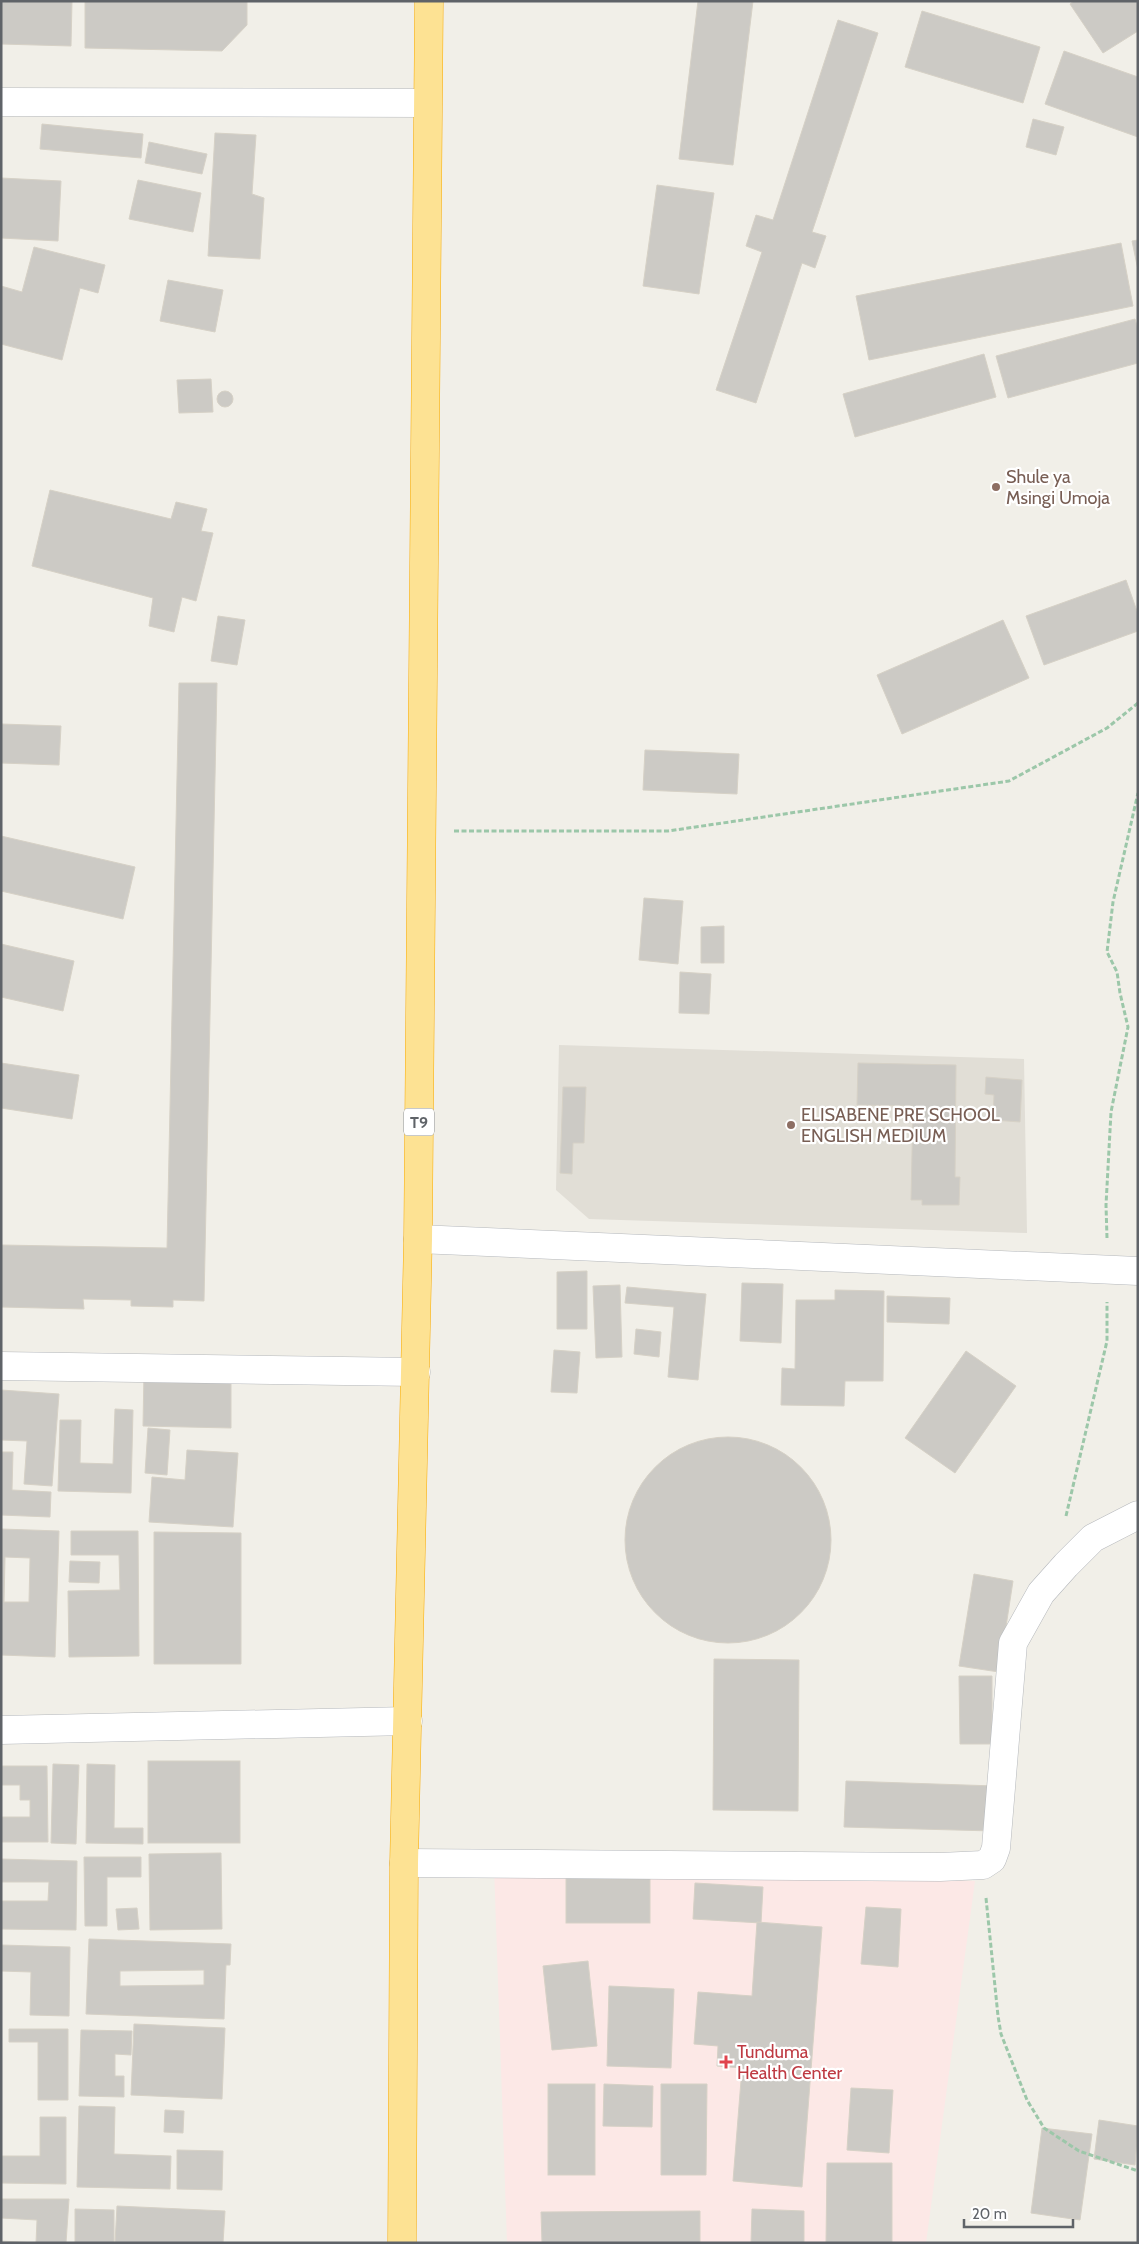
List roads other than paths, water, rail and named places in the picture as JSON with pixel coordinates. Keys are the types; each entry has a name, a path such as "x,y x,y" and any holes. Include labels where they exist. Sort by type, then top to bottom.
{"highway":[{"name":"T9","path":"402,2243 404,1863 418,1239 429,1"}],"street":[{"path":"1,102 427,103"},
{"path":"418,1239 1138,1272"},
{"path":"1,1366 416,1372"},
{"path":"404,1863 940,1867 983,1865 992,1859 996,1848 1013,1643 1042,1594 1066,1565 1093,1538 1138,1515"},
{"path":"1,1730 408,1721"}],"place":[{"name":"Shule ya Msingi Umoja","path":"996,487"},
{"name":"ELISABENE PRE SCHOOL ENGLISH MEDIUM","path":"791,1125"},
{"name":"Tunduma Health Center","path":"726,2062"}]}
